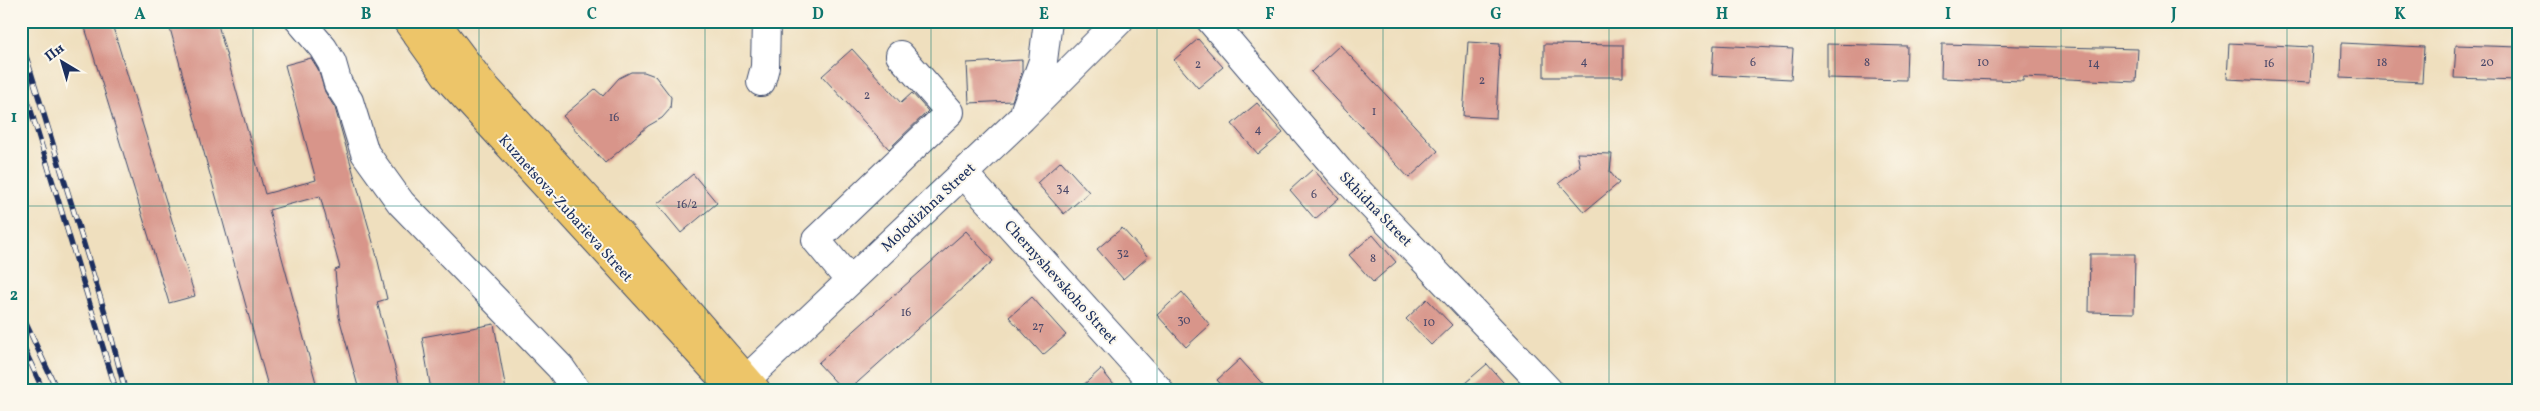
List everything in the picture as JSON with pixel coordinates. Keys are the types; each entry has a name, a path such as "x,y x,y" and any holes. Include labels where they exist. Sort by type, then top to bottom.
{"main road":[{"name":"Kuznetsova-Zubarieva Street","path":"407,21 450,81 742,387"},
{"name":"Kuznetsova-Zubarieva Street","path":"435,21 481,82 631,246 742,387"}],"street":[{"path":"300,21 323,48 332,63 338,84 349,101 365,154 401,203 560,367 576,390"},
{"path":"761,82 765,67 766,21"},
{"path":"1022,118 1043,61 1048,21"},
{"name":"Molodizhna Street","path":"742,387 850,281 1022,118 1119,21"},
{"name":"Skhidna Street","path":"1211,21 1339,171 1548,390"},
{"path":"850,281 816,240 950,112 900,55"},
{"name":"Chernyshevskoho Street","path":"963,173 1160,390"}],"building":[{"path":"83,21 111,21 195,296 169,303"},
{"path":"168,21 217,21 265,194 316,180 285,65 311,58 318,69 325,92 335,108 376,253 387,299 377,302 401,390 359,390 339,317 335,270 340,268 320,196 269,210 318,390 269,390"},
{"path":"1198,39 1223,67 1198,88 1174,60"},
{"path":"1468,42 1500,44 1496,118 1463,116"},
{"path":"2229,43 2312,47 2310,83 2227,79"},
{"path":"2342,43 2424,47 2422,82 2341,78"},
{"path":"1544,44 1623,45 1623,77 1544,77"},
{"path":"1827,44 1907,46 1906,80 1827,78"},
{"path":"1942,44 2138,49 2136,82 2023,77 2023,81 1941,78"},
{"path":"1340,45 1438,151 1409,178 1311,72"},
{"path":"1714,45 1793,49 1791,79 1712,75"},
{"path":"2456,45 2519,47 2519,80 2454,78"},
{"path":"852,49 901,103 912,93 928,111 889,149 822,76"},
{"path":"1022,60 1022,72 1012,101 969,103 967,63"},
{"path":"631,72 644,72 655,76 671,97 670,109 662,118 648,126 605,163 563,116 595,89 603,96 619,78"},
{"path":"1257,103 1283,133 1258,154 1232,124"},
{"path":"1577,153 1612,154 1610,172 1619,183 1584,212 1559,183 1580,167"},
{"path":"1061,161 1089,192 1064,214 1037,183"},
{"path":"1313,169 1339,198 1315,219 1290,190"},
{"path":"693,174 717,203 681,233 657,204"},
{"path":"1122,228 1148,257 1123,279 1097,249"},
{"path":"966,231 993,261 849,390 843,390 818,363"},
{"path":"1373,235 1396,262 1373,282 1349,255"},
{"path":"2090,254 2135,254 2134,313 2089,312"},
{"path":"1182,292 1210,325 1186,347 1157,315"},
{"path":"1032,297 1066,335 1043,355 1009,317"},
{"path":"1427,299 1452,325 1431,345 1406,319"},
{"path":"494,324 506,390 431,390 422,337"},
{"path":"1240,359 1268,390 1226,390 1217,380"},
{"path":"1487,364 1510,390 1457,390"},
{"path":"1101,369 1118,390 1078,390"}],"railway":[{"path":"21,40 106,316 125,390"},
{"path":"21,78 116,390"},
{"path":"21,313 57,390"},
{"path":"21,342 43,390"}]}
